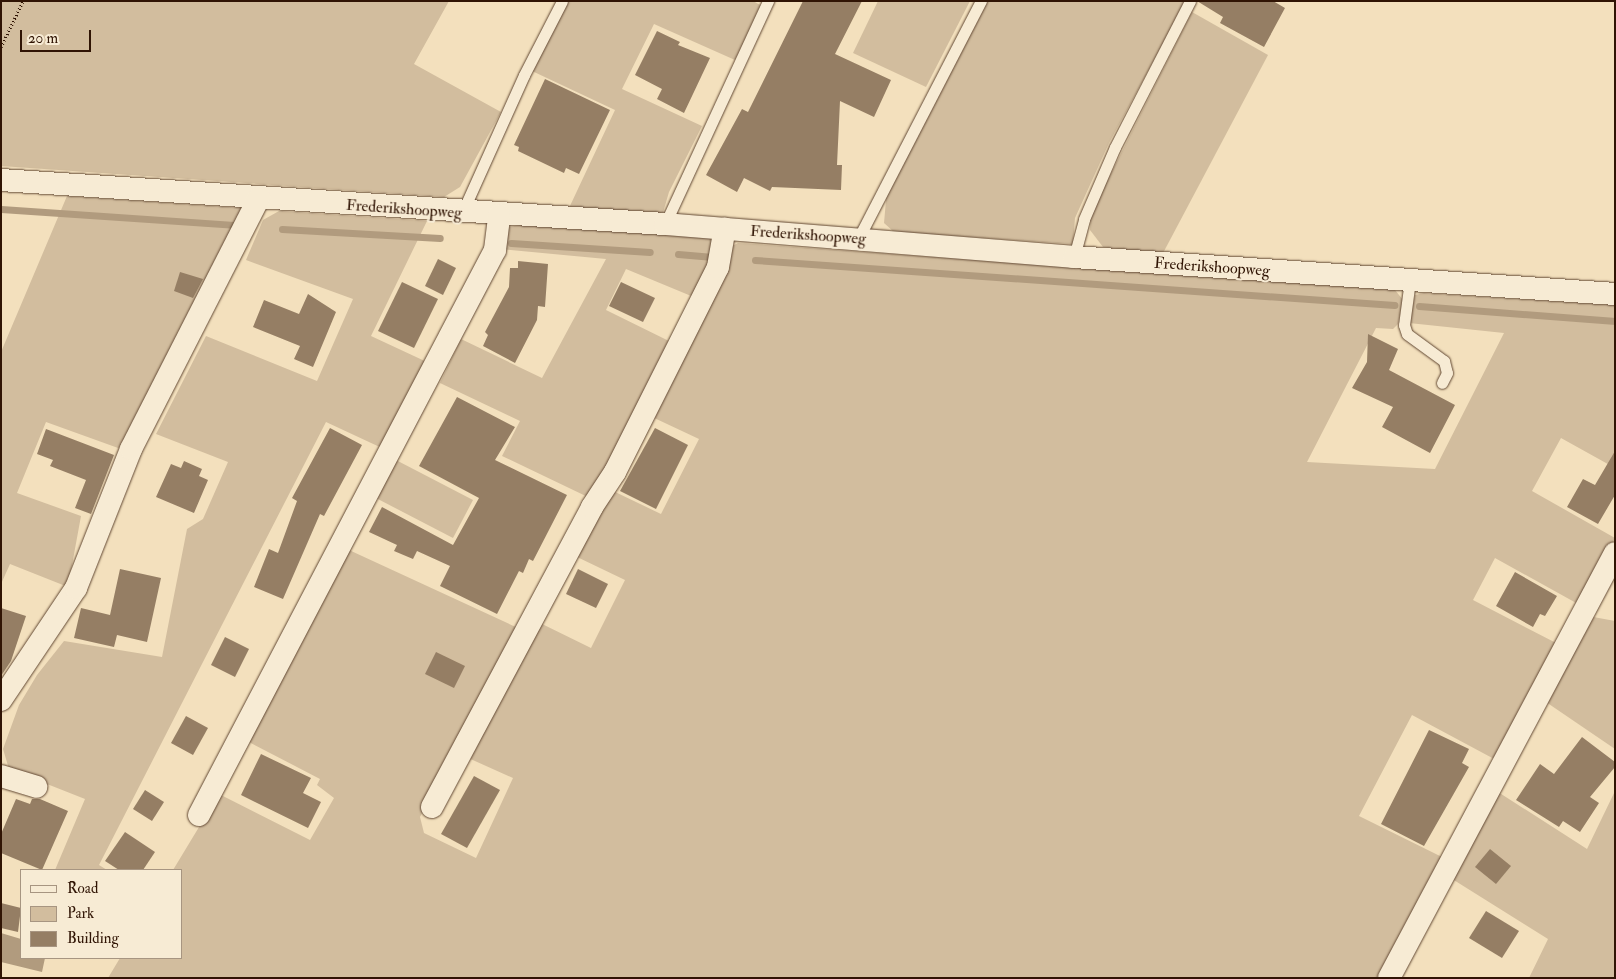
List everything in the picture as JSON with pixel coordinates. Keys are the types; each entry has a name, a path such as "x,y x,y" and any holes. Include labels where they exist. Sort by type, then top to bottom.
{"street":[{"name":"Frederikshoopweg","path":"1,180 462,213 665,224 1074,257 1615,294"},
{"path":"1,700 76,588 131,449 260,198"},
{"path":"199,815 495,250 498,215"},
{"path":"432,807 592,507 616,472 718,267 725,229"},
{"path":"1389,978 1615,553"},
{"path":"1,776 36,787"}],"lane":[{"path":"462,213 524,75 562,1"},
{"path":"665,224 768,1"},
{"path":"858,239 980,1"},
{"path":"1074,257 1084,219 1115,147 1190,1"},
{"path":"1410,280 1404,325 1407,334 1444,361 1447,373 1442,383"}],"path":[{"path":"1,46 23,1"}],"green space":[{"path":"1,1 449,1 414,64 501,112 460,187 444,197 1,166"},
{"path":"569,1 753,1 762,6 735,60 654,24 622,89 702,126 669,192 662,216 569,208 615,110 532,71"},
{"path":"878,1 970,1 926,87 853,53"},
{"path":"986,1 1186,1 1109,143 1075,218 1073,244 894,232 884,223 887,189"},
{"path":"1192,12 1268,55 1162,255 1103,247 1090,230 1091,213"},
{"path":"67,196 243,208 132,453 46,422 17,493 81,516 68,587 10,564 1,584 1,352"},
{"path":"279,211 427,221 371,336 429,363 384,449 326,422 99,865 105,869 55,869 85,799 9,769 3,749 19,705 37,675 64,641 162,657 187,529 203,519 228,462 156,434 206,336 317,381 353,299 246,260 263,220"},
{"path":"520,225 709,238 717,246 696,298 626,269 606,310 673,343 592,499 502,456 520,421 440,383 461,339 542,378 606,259 500,249 509,227"},
{"path":"738,243 1395,290 1403,300 1398,324 1393,329 1376,328 1307,462 1435,469 1504,333 1409,323 1415,295 1424,293 1615,305 1615,468 1561,438 1532,491 1615,538 1578,604 1495,558 1473,600 1558,644 1496,760 1412,715 1359,816 1444,858 1384,978 108,978 119,959 182,959 182,869 174,869 219,794 310,840 334,798 317,785 320,779 247,741 349,550 518,628 420,817 424,833 476,858 513,778 466,757 538,622 591,648 625,580 575,556 611,490 661,514 699,439 650,416 730,247"},
{"path":"394,459 473,500 453,538 374,497"},
{"path":"1588,616 1615,621 1615,749 1543,700"},
{"path":"1495,790 1587,849 1615,791 1615,978 1529,978 1548,939 1449,877"}],"shaded area":[{"path":"1,933 20,939 20,959 45,959 42,972 1,962"}],"building":[{"path":"803,1 862,1 835,54 891,80 874,117 840,101 837,165 842,165 841,190 772,187 770,191 744,178 737,192 706,175 742,109 748,112"},
{"path":"1197,1 1273,1 1285,8 1264,47 1220,23 1223,17"},
{"path":"657,31 680,42 678,45 710,58 684,113 657,99 662,89 635,75"},
{"path":"545,79 610,110 579,174 566,168 564,173 518,151 519,147 514,145"},
{"path":"438,259 456,268 443,295 425,286"},
{"path":"518,261 548,264 545,307 538,306 537,320 515,363 483,346 488,335 485,332 509,287 510,268 518,268"},
{"path":"180,272 203,279 193,298 174,291"},
{"path":"402,282 438,299 414,348 378,331"},
{"path":"621,282 655,298 643,322 609,306"},
{"path":"308,294 336,312 313,367 294,359 300,346 253,327 264,300 299,314"},
{"path":"1368,334 1398,349 1389,370 1455,405 1430,453 1382,427 1393,407 1352,388 1367,362"},
{"path":"457,397 515,427 495,460 567,495 533,561 529,559 523,573 519,571 497,614 440,586 450,566 417,551 413,559 394,551 397,545 369,532 382,507 453,545 479,498 419,466"},
{"path":"330,428 362,445 324,516 320,514 283,599 254,587 269,549 278,553 297,501 292,498"},
{"path":"655,428 688,445 656,509 620,491"},
{"path":"46,429 114,455 91,514 75,508 86,480 50,466 53,460 37,454"},
{"path":"1615,451 1615,495 1598,524 1567,507 1583,479 1595,485"},
{"path":"184,461 202,469 199,476 208,480 194,513 156,497 171,464 181,468"},
{"path":"120,569 161,578 147,642 117,635 114,647 74,638 81,608 110,615"},
{"path":"578,569 608,584 596,608 566,594"},
{"path":"1515,572 1557,596 1545,616 1540,614 1533,627 1496,606"},
{"path":"1,608 26,616 11,661 1,676"},
{"path":"225,637 249,649 235,677 211,665"},
{"path":"436,652 465,666 454,688 425,674"},
{"path":"186,716 208,728 193,755 171,743"},
{"path":"1429,730 1469,749 1462,763 1469,767 1424,846 1381,824"},
{"path":"1582,737 1615,762 1615,767 1590,797 1599,803 1580,832 1563,821 1559,827 1516,800 1540,764 1554,774"},
{"path":"261,754 311,778 303,793 321,802 308,828 241,795"},
{"path":"474,776 500,790 467,848 441,834"},
{"path":"145,790 164,802 152,821 133,809"},
{"path":"16,799 30,804 32,799 40,799 68,811 42,869 1,853 1,834"},
{"path":"125,832 155,852 144,869 117,869 105,861"},
{"path":"1490,849 1511,866 1496,884 1475,867"},
{"path":"1,903 20,908 18,932 1,928"},
{"path":"1486,911 1519,931 1502,958 1469,938"}],"waterway":[{"path":"1,209 237,225"},
{"path":"282,229 440,238"},
{"path":"511,243 650,252"},
{"path":"678,254 710,257"},
{"path":"755,260 1394,305"},
{"path":"1419,306 1615,321"}]}
